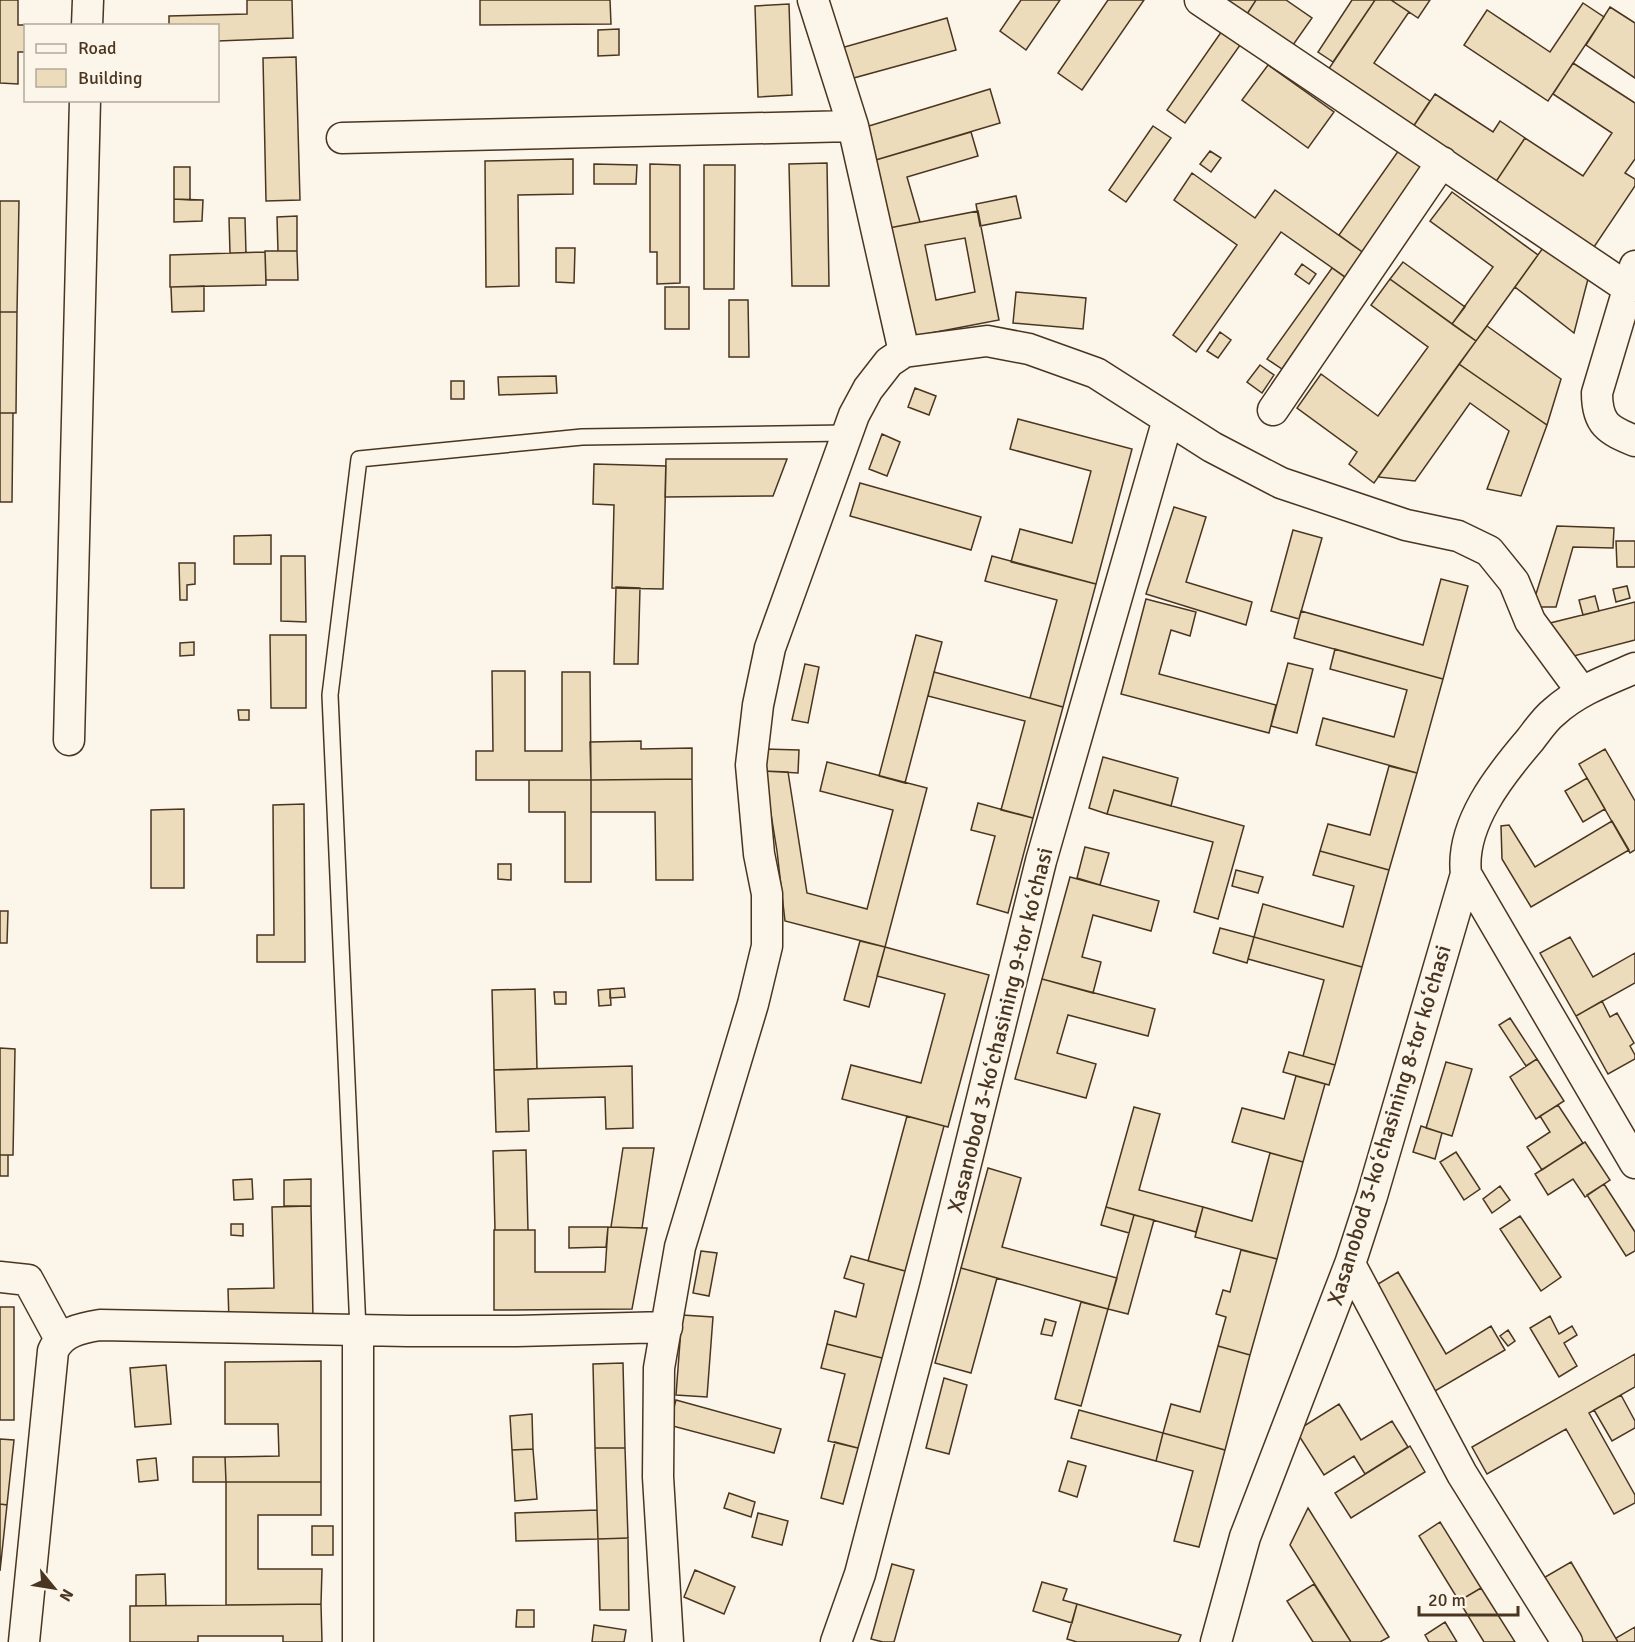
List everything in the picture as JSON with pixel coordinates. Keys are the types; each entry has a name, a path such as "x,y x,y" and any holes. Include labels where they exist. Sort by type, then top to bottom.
{"street":[{"path":"87,24 88,0"},
{"path":"813,0 853,126 904,352"},
{"path":"1200,0 1442,162 1631,277 1597,393 1597,407 1601,419 1609,428 1635,441"},
{"path":"69,740 85,102"},
{"path":"342,138 853,126"},
{"path":"1273,410 1442,162"},
{"path":"668,1642 658,1477 659,1368 680,1247 753,1004 767,946 767,894 759,854 751,765 758,705 770,648 854,415 868,389 889,362 904,352 987,341 1029,349 1096,373 1212,447 1281,483 1406,525 1458,536 1490,551 1514,582 1530,621 1582,692"},
{"name":"Xasanobod 3-koʻchasining 9-tor koʻchasi","path":"836,1642 860,1574 938,1276 1041,861 1168,419"},
{"name":"Xasanobod 3-koʻchasining 8-tor koʻchasi","path":"1216,1642 1245,1537 1350,1264 1372,1196 1466,874 1465,848 1473,827 1492,790 1553,712 1582,692 1635,668"},
{"path":"1466,874 1635,1163"},
{"path":"1350,1264 1462,1474 1567,1642"},
{"path":"0,1277 28,1280 60,1339"},
{"path":"24,1642 52,1351 60,1339 81,1328 100,1324 517,1331 667,1327"},
{"path":"358,1330 358,1642"}],"lane":[{"path":"358,1330 330,695 359,459 582,437 847,434"}],"building":[{"path":"0,0 18,0 18,25 24,25 24,52 18,52 18,84 0,83"},
{"path":"247,0 292,0 293,38 219,41 219,24 169,24 169,16 247,14"},
{"path":"480,0 610,0 611,24 480,25"},
{"path":"1021,0 1060,0 1026,50 1000,31"},
{"path":"1108,0 1144,0 1082,90 1058,73"},
{"path":"1226,0 1256,0 1247,14"},
{"path":"1256,0 1286,0 1312,18 1293,45 1247,14"},
{"path":"1352,0 1375,0 1333,62 1318,52"},
{"path":"1375,0 1391,0 1409,12 1374,63 1430,101 1411,130 1326,73"},
{"path":"1391,0 1430,0 1418,18"},
{"path":"1583,3 1604,17 1548,101 1464,45 1487,10 1550,52"},
{"path":"789,4 792,95 758,97 755,6"},
{"path":"1610,7 1635,23 1635,78 1586,45"},
{"path":"947,18 956,50 850,79 841,48"},
{"path":"1224,28 1243,41 1185,123 1167,110"},
{"path":"619,29 619,55 598,56 598,30"},
{"path":"296,57 300,200 266,201 263,58"},
{"path":"1573,63 1635,103 1635,159 1625,173 1635,179 1635,186 1592,250 1493,186 1525,138 1583,176 1612,133 1553,94"},
{"path":"1268,65 1334,112 1308,148 1242,100"},
{"path":"990,89 1000,123 869,162 859,129"},
{"path":"1435,94 1493,132 1500,121 1525,138 1493,186 1411,130"},
{"path":"1153,126 1171,138 1126,202 1109,190"},
{"path":"971,132 978,156 907,177 920,222 889,228 869,162"},
{"path":"1399,150 1428,171 1368,256 1339,235"},
{"path":"1210,151 1221,158 1211,172 1200,164"},
{"path":"573,159 573,194 518,195 519,286 486,287 485,161"},
{"path":"827,163 829,286 792,286 789,164"},
{"path":"594,164 637,165 636,184 594,184"},
{"path":"650,164 680,165 680,283 657,284 657,252 650,252"},
{"path":"704,165 735,165 734,289 704,289"},
{"path":"174,167 190,167 190,200 174,199"},
{"path":"1192,173 1255,218 1275,190 1368,256 1351,281 1281,232 1196,352 1173,335 1237,245 1174,200"},
{"path":"1452,192 1538,255 1476,341 1452,324 1493,267 1430,221"},
{"path":"1016,196 1021,218 980,226 976,204"},
{"path":"174,199 203,200 202,221 174,222"},
{"path":"0,201 19,201 17,312 0,312"},
{"path":"978,211 999,320 910,337 889,228","holes":["965,238 975,292 936,300 925,245"]},
{"path":"297,216 297,251 278,251 277,217"},
{"path":"229,218 245,218 246,253 230,253"},
{"path":"1545,245 1588,279 1574,333 1515,287"},
{"path":"556,248 575,248 574,283 556,282"},
{"path":"265,251 297,251 298,280 266,280"},
{"path":"265,252 266,285 170,287 170,255"},
{"path":"1403,262 1465,307 1452,324 1390,279"},
{"path":"1302,264 1316,274 1309,284 1295,274"},
{"path":"1332,268 1346,278 1282,369 1267,359"},
{"path":"1390,279 1476,341 1374,483 1349,464 1357,452 1297,408 1321,374 1378,416 1428,347 1371,305"},
{"path":"204,286 204,311 172,312 171,287"},
{"path":"665,287 689,287 689,329 665,329"},
{"path":"1016,292 1086,298 1083,329 1013,323"},
{"path":"729,300 748,300 749,357 729,357"},
{"path":"0,312 17,312 16,413 0,413"},
{"path":"1487,326 1561,379 1547,425 1459,364"},
{"path":"1220,332 1231,340 1218,358 1207,351"},
{"path":"1459,364 1547,425 1521,496 1487,489 1509,431 1470,403 1415,481 1378,477"},
{"path":"1260,365 1274,375 1262,393 1247,382"},
{"path":"556,376 557,393 499,395 498,377"},
{"path":"451,381 464,381 464,399 451,399"},
{"path":"915,388 936,396 929,415 908,407"},
{"path":"0,413 13,413 12,502 0,502"},
{"path":"1018,419 1132,449 1096,584 1011,562 1020,529 1072,543 1091,471 1010,449"},
{"path":"882,434 900,442 887,476 869,469"},
{"path":"666,459 787,459 773,496 665,497"},
{"path":"594,464 666,466 663,589 612,588 614,505 593,504"},
{"path":"860,483 981,517 971,550 850,516"},
{"path":"1174,507 1206,517 1186,582 1252,602 1246,625 1146,594"},
{"path":"1557,526 1614,528 1613,548 1573,547 1556,607 1532,607"},
{"path":"1293,530 1322,538 1299,619 1271,611"},
{"path":"271,535 271,564 234,564 234,536"},
{"path":"1616,541 1635,541 1635,567 1617,567"},
{"path":"281,556 305,556 306,622 281,621"},
{"path":"992,556 1096,584 1063,707 1030,698 1057,600 985,581"},
{"path":"179,563 195,563 195,584 187,585 187,600 180,600"},
{"path":"1441,579 1468,586 1443,679 1294,638 1301,611 1423,645"},
{"path":"1627,586 1630,598 1616,602 1613,589"},
{"path":"616,587 640,588 638,664 614,664"},
{"path":"1595,596 1599,611 1583,615 1579,600"},
{"path":"1146,599 1196,612 1190,636 1171,630 1159,674 1276,705 1269,733 1121,694"},
{"path":"1635,602 1635,640 1570,657 1546,624"},
{"path":"270,635 306,635 306,708 271,708"},
{"path":"916,635 942,642 905,783 879,776"},
{"path":"194,642 194,655 180,656 180,643"},
{"path":"1335,649 1443,679 1417,773 1316,745 1323,718 1394,737 1407,690 1330,669"},
{"path":"1288,663 1313,669 1297,733 1271,726"},
{"path":"805,664 819,667 808,723 792,720"},
{"path":"492,671 525,671 525,751 562,751 562,672 590,672 591,780 476,780 476,751 493,751"},
{"path":"934,672 1063,707 1033,818 1001,810 1025,721 928,696"},
{"path":"238,710 249,710 249,720 239,720"},
{"path":"641,741 641,749 692,748 692,779 591,780 590,742"},
{"path":"764,749 799,750 798,773 764,771"},
{"path":"1605,749 1635,801 1635,850 1630,853 1579,764"},
{"path":"1103,757 1178,778 1171,806 1114,790 1107,814 1089,808"},
{"path":"827,762 927,788 885,947 785,921 764,771 788,772 807,893 867,909 893,810 820,791"},
{"path":"1389,766 1417,773 1389,870 1320,851 1328,824 1370,835"},
{"path":"1587,778 1605,809 1583,822 1565,791"},
{"path":"692,779 693,880 656,880 655,812 591,812 591,780"},
{"path":"529,780 591,780 591,882 565,882 565,812 529,812"},
{"path":"1114,790 1244,826 1218,919 1194,912 1213,842 1107,814"},
{"path":"978,803 1033,818 1008,913 977,904 995,836 971,830"},
{"path":"304,804 305,962 257,962 257,935 274,935 273,805"},
{"path":"184,809 184,888 151,888 151,810"},
{"path":"1612,821 1629,850 1531,907 1502,859 1501,826 1509,825 1535,867"},
{"path":"1085,847 1109,853 1100,885 1077,878"},
{"path":"1320,851 1389,870 1362,967 1254,937 1263,904 1343,927 1354,886 1313,875"},
{"path":"498,864 511,864 511,880 498,879"},
{"path":"1236,870 1263,877 1258,893 1232,886"},
{"path":"1070,877 1159,901 1151,931 1093,915 1082,957 1101,962 1093,993 1042,979"},
{"path":"0,911 8,911 7,943 0,943"},
{"path":"1220,928 1254,937 1247,963 1213,953"},
{"path":"1254,937 1362,967 1335,1065 1303,1056 1324,980 1248,959"},
{"path":"1570,937 1593,977 1635,953 1635,983 1576,1016 1540,953"},
{"path":"860,941 885,947 869,1007 844,1000"},
{"path":"885,947 989,975 948,1127 842,1099 851,1065 921,1083 945,994 877,976"},
{"path":"1042,979 1155,1009 1148,1036 1068,1015 1057,1053 1096,1064 1086,1098 1015,1079"},
{"path":"624,988 625,997 610,998 610,989"},
{"path":"535,989 537,1069 494,1070 492,990"},
{"path":"610,989 611,1005 599,1006 598,990"},
{"path":"554,992 566,992 566,1004 555,1004"},
{"path":"1602,1001 1610,1017 1617,1013 1634,1043 1630,1046 1635,1055 1635,1059 1608,1074 1576,1016"},
{"path":"1510,1018 1537,1059 1526,1066 1499,1025"},
{"path":"0,1048 15,1049 13,1155 0,1155"},
{"path":"1289,1052 1335,1065 1329,1085 1283,1072"},
{"path":"1537,1059 1564,1101 1536,1119 1510,1077"},
{"path":"1446,1062 1472,1069 1452,1136 1426,1128"},
{"path":"632,1066 633,1128 606,1129 605,1097 528,1099 529,1131 496,1132 494,1070"},
{"path":"1296,1076 1325,1084 1303,1162 1232,1142 1242,1108 1284,1119"},
{"path":"1558,1105 1583,1143 1542,1170 1527,1147 1550,1132 1540,1116"},
{"path":"1134,1107 1160,1114 1139,1190 1203,1207 1196,1232 1106,1207"},
{"path":"907,1116 944,1126 905,1271 868,1261"},
{"path":"1421,1126 1442,1133 1435,1159 1413,1152"},
{"path":"1585,1142 1610,1180 1585,1197 1573,1179 1548,1195 1535,1174"},
{"path":"623,1148 654,1148 642,1228 611,1227"},
{"path":"526,1150 528,1230 495,1230 493,1151"},
{"path":"1456,1152 1480,1189 1464,1200 1440,1162"},
{"path":"1270,1153 1303,1162 1277,1259 1195,1237 1203,1207 1252,1221"},
{"path":"0,1155 8,1155 8,1176 0,1176"},
{"path":"988,1168 1021,1178 1002,1247 1117,1278 1108,1309 961,1268"},
{"path":"252,1179 253,1199 234,1200 233,1180"},
{"path":"311,1179 311,1206 284,1206 284,1180"},
{"path":"1604,1184 1635,1232 1635,1251 1626,1256 1587,1195"},
{"path":"1500,1186 1510,1200 1492,1213 1483,1199"},
{"path":"311,1206 313,1320 229,1321 228,1289 274,1288 272,1207"},
{"path":"1106,1207 1134,1215 1129,1233 1101,1225"},
{"path":"1134,1215 1154,1220 1128,1314 1108,1309"},
{"path":"1520,1216 1561,1277 1541,1291 1500,1229"},
{"path":"231,1224 243,1224 243,1236 231,1235"},
{"path":"569,1227 608,1227 606,1247 569,1248"},
{"path":"608,1227 647,1228 632,1309 494,1310 494,1230 535,1230 535,1272 605,1272"},
{"path":"1241,1250 1277,1259 1250,1355 1218,1346 1226,1317 1216,1314 1223,1290 1230,1292"},
{"path":"701,1251 717,1253 709,1296 693,1293"},
{"path":"851,1256 905,1271 882,1358 827,1344 835,1311 856,1317 864,1284 844,1278"},
{"path":"961,1268 997,1278 971,1373 935,1363"},
{"path":"1398,1272 1446,1354 1491,1326 1505,1350 1435,1391 1373,1287"},
{"path":"1081,1302 1108,1309 1081,1406 1055,1399"},
{"path":"0,1307 14,1307 14,1420 0,1420"},
{"path":"682,1315 713,1317 707,1397 676,1395"},
{"path":"1550,1316 1559,1334 1572,1326 1577,1335 1564,1343 1577,1366 1559,1377 1530,1328"},
{"path":"1045,1319 1056,1322 1052,1336 1041,1334"},
{"path":"1508,1330 1515,1341 1508,1346 1500,1336"},
{"path":"827,1344 882,1358 858,1448 828,1441 845,1374 821,1368"},
{"path":"1218,1346 1250,1355 1225,1450 1163,1433 1171,1404 1200,1412"},
{"path":"1635,1354 1635,1387 1589,1413 1635,1495 1635,1503 1614,1514 1566,1429 1487,1474 1472,1447"},
{"path":"321,1361 321,1482 226,1482 225,1457 279,1456 278,1424 225,1424 225,1362"},
{"path":"623,1363 625,1448 595,1448 593,1364"},
{"path":"166,1365 171,1424 135,1427 130,1368"},
{"path":"944,1378 967,1385 949,1454 926,1448"},
{"path":"1621,1395 1635,1421 1635,1428 1612,1441 1594,1410"},
{"path":"676,1400 781,1429 774,1453 669,1425"},
{"path":"1339,1404 1361,1440 1392,1421 1408,1447 1365,1474 1354,1456 1324,1475 1296,1431"},
{"path":"1079,1410 1163,1433 1156,1461 1071,1438"},
{"path":"532,1414 533,1449 512,1450 510,1416"},
{"path":"1163,1433 1225,1450 1199,1547 1174,1541 1193,1471 1156,1461"},
{"path":"0,1439 14,1440 7,1505 0,1504"},
{"path":"835,1442 858,1448 843,1504 821,1498"},
{"path":"1410,1446 1425,1472 1351,1518 1335,1493"},
{"path":"595,1448 625,1448 628,1538 598,1539"},
{"path":"533,1449 537,1499 515,1501 512,1450"},
{"path":"193,1457 225,1457 226,1482 193,1482"},
{"path":"156,1458 158,1480 139,1482 137,1460"},
{"path":"1068,1461 1086,1466 1077,1497 1059,1491"},
{"path":"226,1482 321,1482 321,1515 258,1515 258,1569 322,1569 321,1604 226,1605"},
{"path":"729,1493 755,1502 751,1517 724,1508"},
{"path":"0,1504 7,1505 0,1571"},
{"path":"1308,1508 1389,1637 1380,1642 1351,1642 1290,1545"},
{"path":"597,1510 598,1539 516,1541 515,1513"},
{"path":"758,1513 788,1521 782,1545 752,1537"},
{"path":"1440,1522 1481,1588 1459,1601 1419,1536"},
{"path":"312,1526 333,1526 333,1555 312,1555"},
{"path":"628,1538 629,1610 600,1610 598,1539"},
{"path":"1571,1562 1618,1642 1577,1642 1540,1580"},
{"path":"892,1564 914,1570 894,1642 883,1642 871,1639"},
{"path":"695,1570 735,1587 724,1614 684,1597"},
{"path":"165,1574 166,1606 136,1606 136,1575"},
{"path":"1042,1582 1067,1589 1063,1600 1077,1604 1072,1623 1033,1611"},
{"path":"1314,1584 1351,1642 1313,1642 1287,1601"},
{"path":"1481,1588 1515,1642 1484,1642 1459,1601"},
{"path":"321,1604 322,1642 283,1642 283,1636 198,1636 198,1642 130,1642 130,1606"},
{"path":"1077,1604 1181,1635 1178,1642 1077,1642 1067,1639"},
{"path":"517,1610 534,1610 534,1627 516,1627"},
{"path":"1445,1622 1457,1642 1429,1642 1425,1635"},
{"path":"594,1625 626,1630 624,1642 592,1642"},
{"path":"1635,1627 1635,1642 1618,1642 1616,1638"}]}
